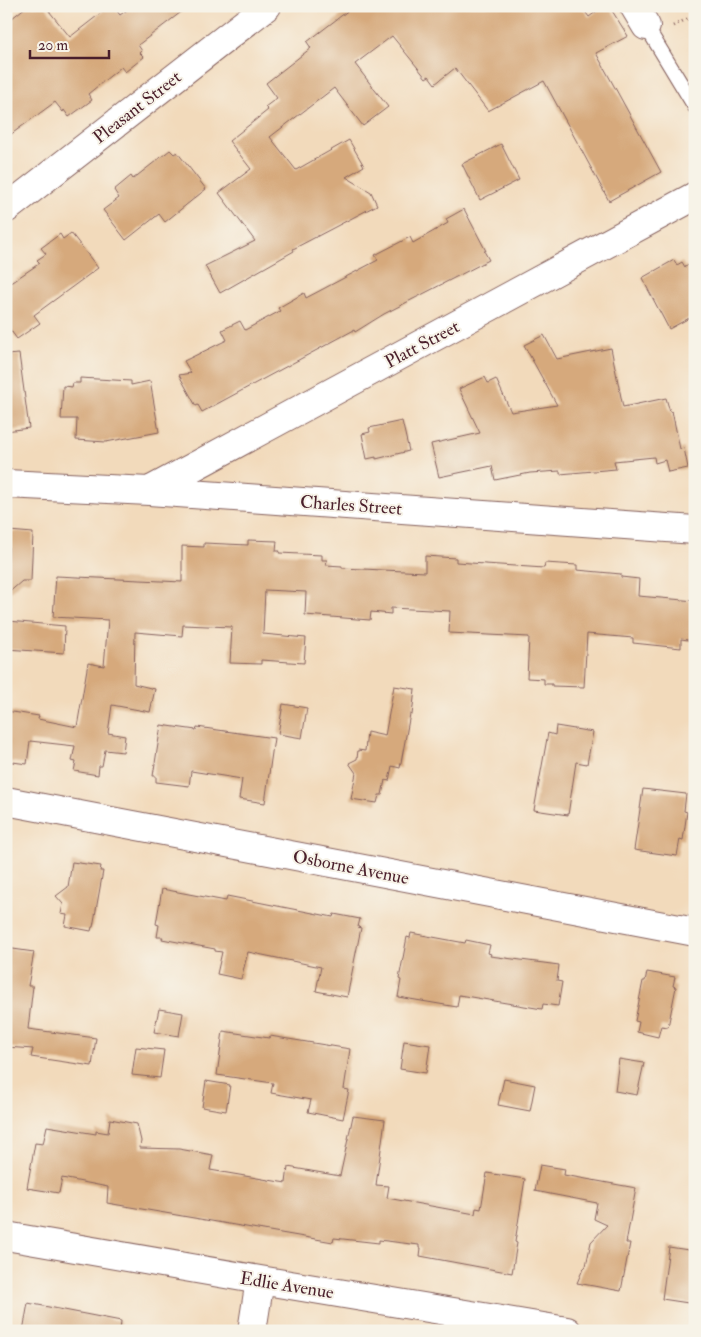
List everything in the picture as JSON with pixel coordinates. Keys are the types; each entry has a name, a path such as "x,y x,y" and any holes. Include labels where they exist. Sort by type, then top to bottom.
{"street":[{"name":"Pleasant Street","path":"6,209 267,6"},
{"name":"Platt Street","path":"149,491 695,196"},
{"name":"Charles Street","path":"6,484 149,491 695,530"},
{"name":"Osborne Avenue","path":"6,802 695,932"},
{"name":"Edlie Avenue","path":"6,1236 567,1331"},
{"path":"252,1331 260,1280"}],"lane":[{"path":"640,16 695,107"}],"building":[{"path":"27,6 45,6 70,37 110,6 113,6 120,15 133,6 189,6 138,45 142,51 140,53 144,57 125,72 121,67 88,94 92,100 69,117 55,102 6,138 6,23"},
{"path":"354,6 581,6 589,17 604,6 609,6 628,36 596,53 661,172 609,201 544,81 488,111 455,68 435,84 429,76 426,78 392,36 355,64 388,107 363,126 334,88 270,137 296,170 349,140 364,166 346,177 371,192 377,205 293,249 294,251 220,293 205,266 255,241 219,193 251,169 229,141 268,110 265,107 277,98 266,83 311,48 307,42"},
{"path":"501,144 519,180 480,200 462,164"},
{"path":"170,150 174,154 177,152 206,189 165,222 159,214 126,240 103,210 119,198 114,190 131,176 133,179"},
{"path":"464,209 489,260 202,412 198,405 196,406 179,375 191,373 184,361 227,340 222,330 240,321 245,330 280,311 278,308 304,293 306,298 378,260 375,255 410,237 413,243 448,223 446,219"},
{"path":"71,233 98,268 34,315 40,323 17,339 6,324 6,286 40,263 37,260 46,254 41,248 60,234 63,239"},
{"path":"674,260 677,265 682,262 685,267 695,261 695,315 669,329 642,278"},
{"path":"544,335 557,359 611,348 623,407 666,398 670,412 672,411 680,449 684,448 688,468 668,472 665,460 655,463 654,457 614,461 616,469 560,474 560,471 530,473 495,480 492,466 439,477 431,444 480,433 459,389 485,377 488,383 496,379 511,412 557,405 524,345"},
{"path":"19,354 29,428 6,431 6,355"},
{"path":"80,378 131,381 131,385 150,381 159,432 106,442 76,440 77,419 61,419 63,386 72,387 73,383 80,383"},
{"path":"402,421 409,451 376,459 376,457 367,459 362,434 370,432 369,428"},
{"path":"9,531 33,533 31,581 22,581 6,595"},
{"path":"248,540 277,541 276,551 280,551 279,553 322,555 322,560 327,560 326,565 342,566 342,568 425,572 425,556 456,558 456,562 544,568 545,563 577,565 577,570 621,574 621,577 639,579 638,596 695,601 695,641 681,639 681,648 633,643 633,638 587,634 584,687 552,686 552,684 544,684 544,679 527,678 529,637 449,633 450,611 391,608 391,614 371,612 370,620 305,615 306,592 265,590 263,634 306,638 304,663 261,660 261,664 230,663 232,627 183,625 182,636 135,632 134,684 155,689 150,712 112,705 108,733 125,736 123,752 105,750 98,775 74,771 76,762 72,761 75,746 30,741 27,764 6,761 6,711 39,716 38,719 77,727 88,663 104,666 108,620 53,617 56,576 182,582 182,546 204,547 204,543 248,545"},
{"path":"8,621 65,626 64,653 6,649"},
{"path":"394,686 415,689 412,715 410,714 400,768 392,766 389,781 385,780 382,795 379,795 377,803 351,799 356,773 349,763 357,759 358,750 365,751 367,732 385,736"},
{"path":"283,704 307,708 302,738 278,734"},
{"path":"161,725 196,730 197,727 274,738 265,803 239,799 242,779 191,771 189,786 156,782 156,776 153,776"},
{"path":"556,726 593,732 587,764 576,762 568,815 534,810 548,733 555,735"},
{"path":"643,789 686,794 684,811 687,812 683,840 680,839 677,856 634,850"},
{"path":"72,862 101,866 100,871 103,871 91,931 65,926 67,915 61,914 63,904 56,896 68,887"},
{"path":"162,889 226,901 227,896 333,917 334,914 360,919 358,927 361,928 347,997 316,991 321,967 248,952 241,979 217,974 222,952 157,937 159,925 156,924"},
{"path":"411,933 465,943 466,940 490,945 488,953 491,954 490,956 559,965 557,981 562,982 558,1006 543,1004 542,1009 459,995 457,1007 398,997 401,980 399,979 407,937 410,938"},
{"path":"6,948 34,952 28,986 33,986 28,1029 96,1038 92,1066 31,1057 33,1049 6,1047"},
{"path":"647,972 675,977 673,986 676,987 668,1027 661,1026 658,1037 637,1032 639,1022 635,1021 643,981 645,981"},
{"path":"159,1009 183,1013 179,1036 154,1032"},
{"path":"223,1031 269,1038 270,1036 350,1049 344,1089 349,1090 343,1119 308,1112 311,1100 271,1093 273,1083 217,1075"},
{"path":"404,1041 430,1045 426,1073 400,1069"},
{"path":"136,1047 164,1050 160,1078 132,1075"},
{"path":"619,1059 644,1063 637,1095 615,1091"},
{"path":"504,1079 535,1085 530,1111 498,1105"},
{"path":"206,1081 230,1085 226,1111 202,1107"},
{"path":"353,1116 385,1120 376,1185 389,1186 387,1198 475,1214 476,1208 481,1209 487,1173 525,1179 512,1273 420,1256 421,1248 419,1248 419,1245 379,1240 379,1243 334,1238 333,1242 107,1203 108,1187 62,1178 59,1193 27,1188 35,1143 43,1144 47,1126 96,1134 96,1131 108,1133 110,1119 137,1124 141,1141 140,1148 179,1149 213,1155 210,1170 286,1183 288,1167 340,1176"},
{"path":"540,1165 565,1169 564,1175 636,1188 626,1243 630,1243 621,1291 577,1283 586,1266 591,1242 607,1225 594,1219 597,1203 535,1191"},
{"path":"669,1247 695,1251 695,1304 662,1299"},
{"path":"28,1303 121,1321 120,1331 23,1331"}]}
